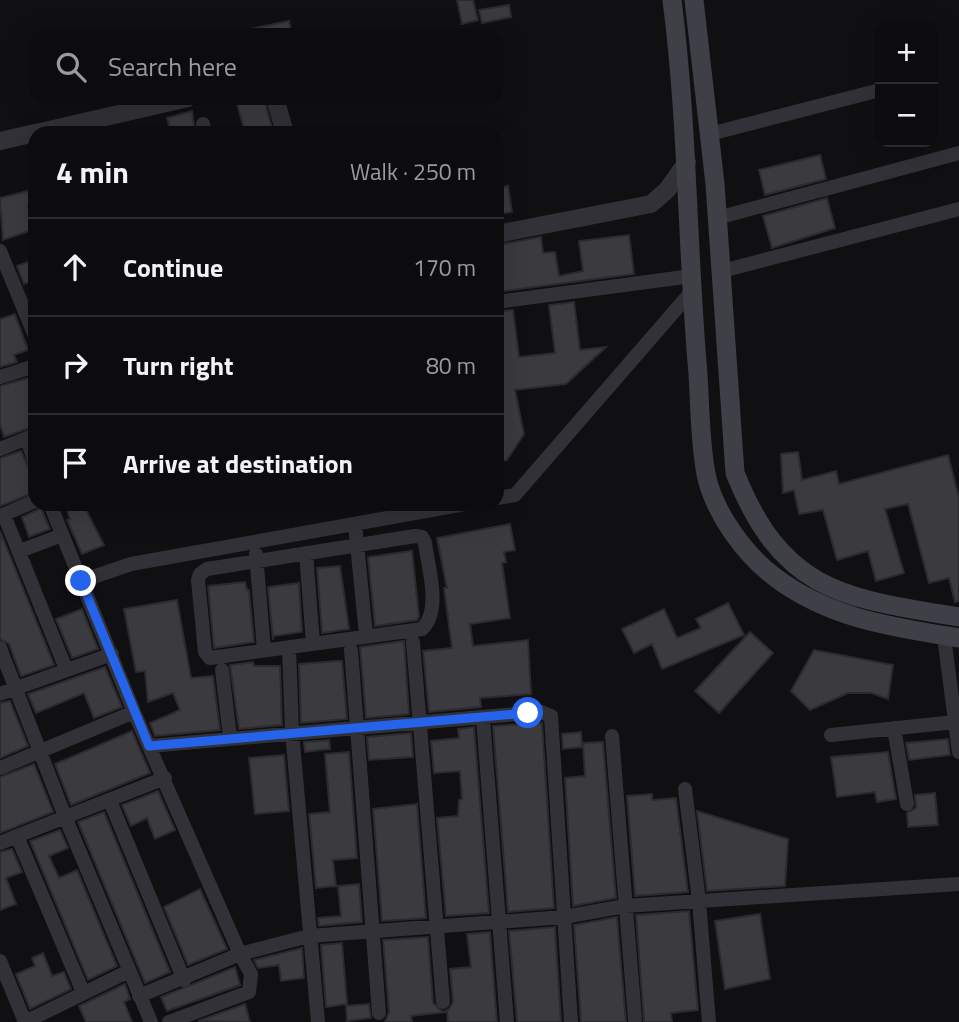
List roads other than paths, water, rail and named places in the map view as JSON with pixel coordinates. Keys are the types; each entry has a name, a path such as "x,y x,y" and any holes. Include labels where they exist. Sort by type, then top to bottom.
{"main road":[{"path":"673,0 687,162 696,351 706,476 726,523 774,577 830,611 867,622 952,637"},
{"path":"694,0 710,134 736,474 750,509 767,536 790,563 815,582 871,603 959,617"},
{"path":"687,162 712,159"}],"street":[{"path":"710,134 875,91"},
{"path":"66,126 158,105"},
{"path":"277,105 283,126"},
{"path":"0,141 28,135"},
{"path":"717,218 959,153"},
{"path":"504,233 651,204 667,190 687,162"},
{"path":"722,271 959,209"},
{"path":"0,251 28,318"},
{"path":"504,301 692,283"},
{"path":"504,497 516,495 692,283"},
{"path":"0,377 28,368"},
{"path":"0,449 28,438"},
{"path":"28,504 2,515 20,551 66,669"},
{"path":"53,511 134,712 251,974 249,992 169,1022"},
{"path":"81,581 131,564 426,511"},
{"path":"355,524 366,635"},
{"path":"20,551 62,535"},
{"path":"422,537 427,556 432,609 428,623 422,629 210,658 205,652 199,592 200,573 207,569 306,553 422,537"},
{"path":"255,542 264,650"},
{"path":"306,553 313,643"},
{"path":"952,637 955,722 959,752"},
{"path":"412,642 443,1002"},
{"path":"289,647 292,732 318,1022"},
{"path":"0,648 66,819 151,1022"},
{"path":"351,650 370,933 379,1013"},
{"path":"0,694 111,654"},
{"path":"222,670 230,737"},
{"path":"0,768 134,712"},
{"path":"149,746 528,713 551,716 571,1022"},
{"path":"483,719 507,1022"},
{"path":"831,735 955,722"},
{"path":"894,728 907,804"},
{"path":"612,736 635,1019"},
{"path":"0,843 165,778"},
{"path":"684,789 699,901 709,1022"},
{"path":"110,801 184,980"},
{"path":"17,836 83,992"},
{"path":"139,996 184,980 240,954 309,936 564,917 625,906 959,884"},
{"path":"0,961 25,1022 129,971"}]}
